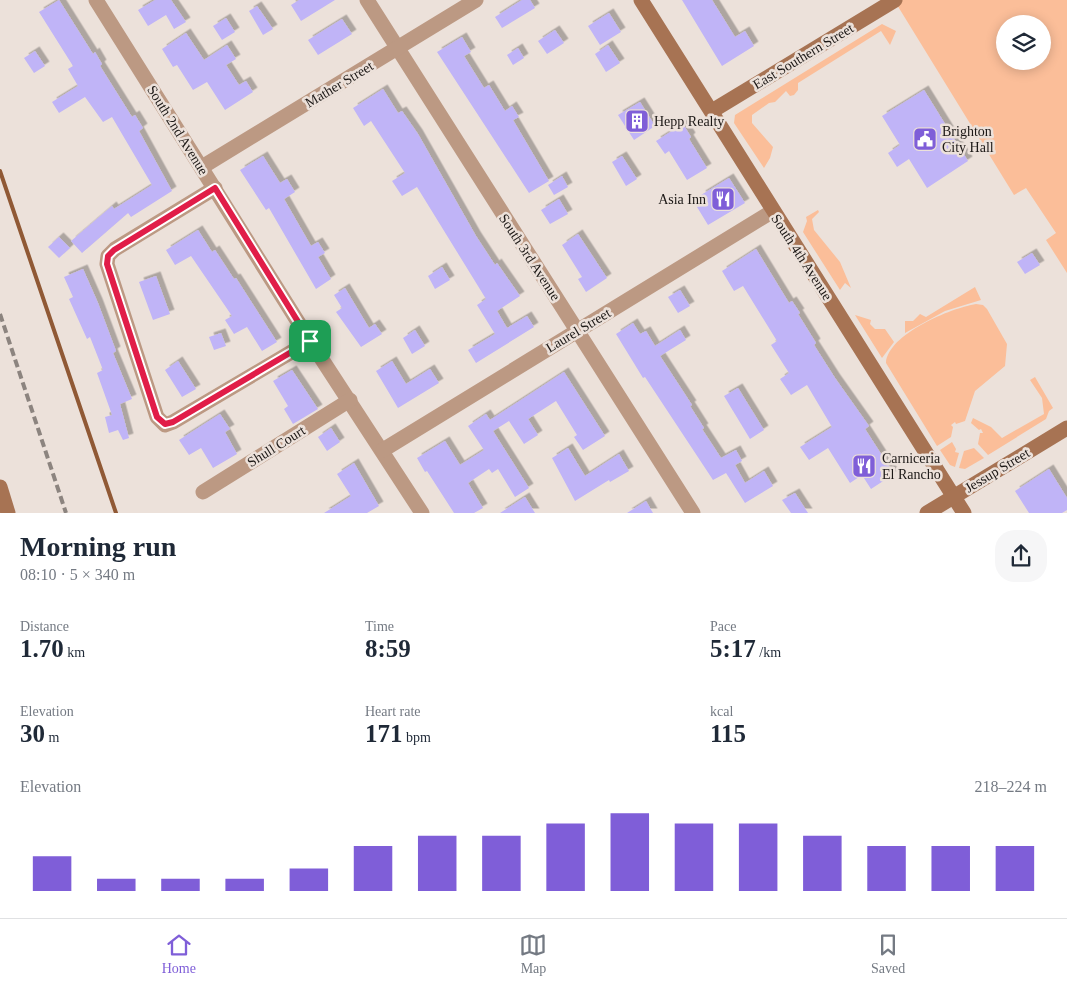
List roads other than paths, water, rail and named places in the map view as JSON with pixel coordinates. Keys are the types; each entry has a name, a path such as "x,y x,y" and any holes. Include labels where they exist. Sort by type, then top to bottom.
{"main road":[{"name":"South 4th Avenue","path":"641,0 964,513"},
{"name":"East Southern Street","path":"712,111 895,0"},
{"name":"Jessup Street","path":"927,513 1067,428"},
{"path":"0,487 8,513"}],"street":[{"name":"South 2nd Avenue","path":"96,0 310,341 383,450 422,513"},
{"name":"South 3rd Avenue","path":"367,0 694,513"},
{"name":"Mather Street","path":"202,167 476,0"},
{"path":"215,188 114,250 108,256 107,264 157,417 165,424 173,422 310,341"},
{"name":"Laurel Street","path":"383,450 773,211"},
{"name":"Shull Court","path":"203,492 350,400"}],"waterway":[{"path":"0,171 116,513"}],"railway":[{"path":"0,314 66,513"}],"place":[{"name":"Hepp Realty","path":"637,121"},
{"name":"Brighton City Hall","path":"925,139"},
{"name":"Asia Inn","path":"723,199"},
{"name":"Carniceria El Rancho","path":"864,466"}]}
